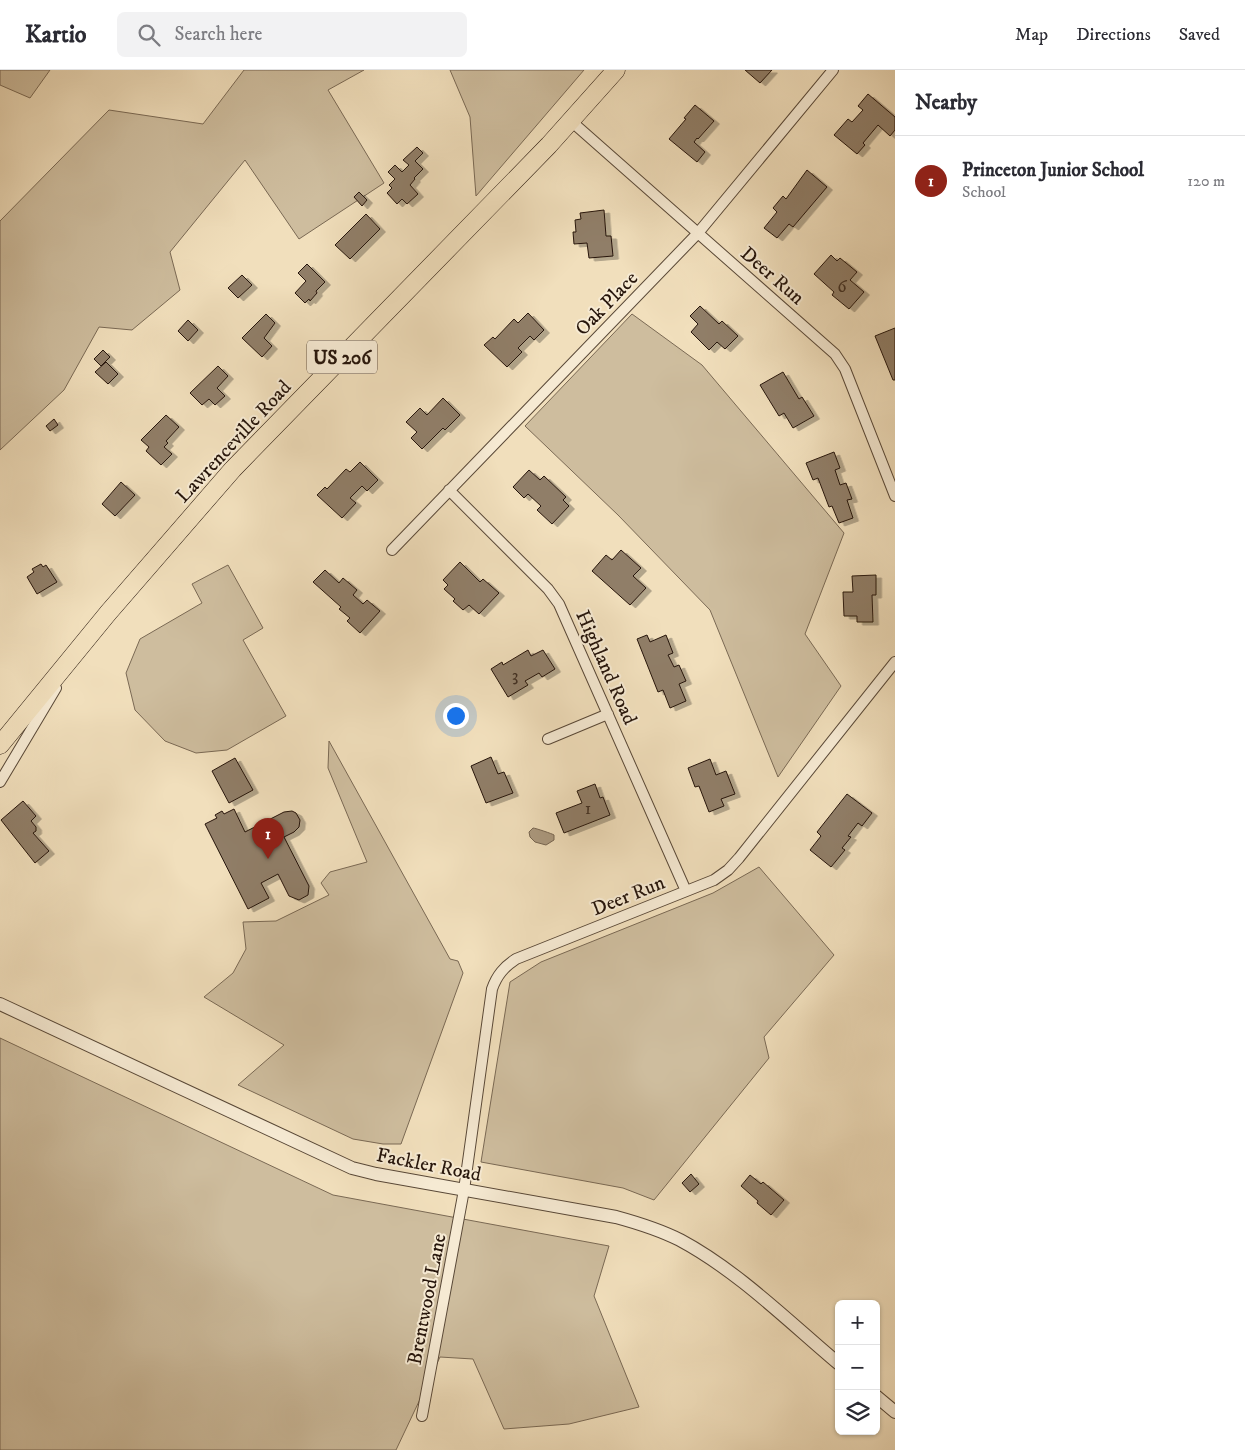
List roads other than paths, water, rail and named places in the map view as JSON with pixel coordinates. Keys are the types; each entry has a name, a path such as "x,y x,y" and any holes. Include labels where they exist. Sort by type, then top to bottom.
{"highway":[{"name":"Lawrenceville Road","path":"0,745 233,469 571,121 616,70"}],"street":[{"name":"Oak Place","path":"392,550 698,233 832,70"},
{"name":"Deer Run","path":"571,121 835,354 845,369 895,496"},
{"name":"Highland Road","path":"449,490 554,596 568,623 686,891"},
{"path":"0,782 78,651"},
{"name":"Deer Run","path":"464,1190 492,989 496,978 505,966 516,959 714,880 728,870 895,662"},
{"path":"548,739 608,714"},
{"name":"Fackler Road","path":"0,1004 352,1168 616,1217 678,1239 726,1268 835,1361"},
{"name":"Brentwood Lane","path":"422,1416 464,1190"},
{"path":"880,1399 895,1412"}],"place":[{"name":"Princeton Junior School","path":"268,859"}]}
